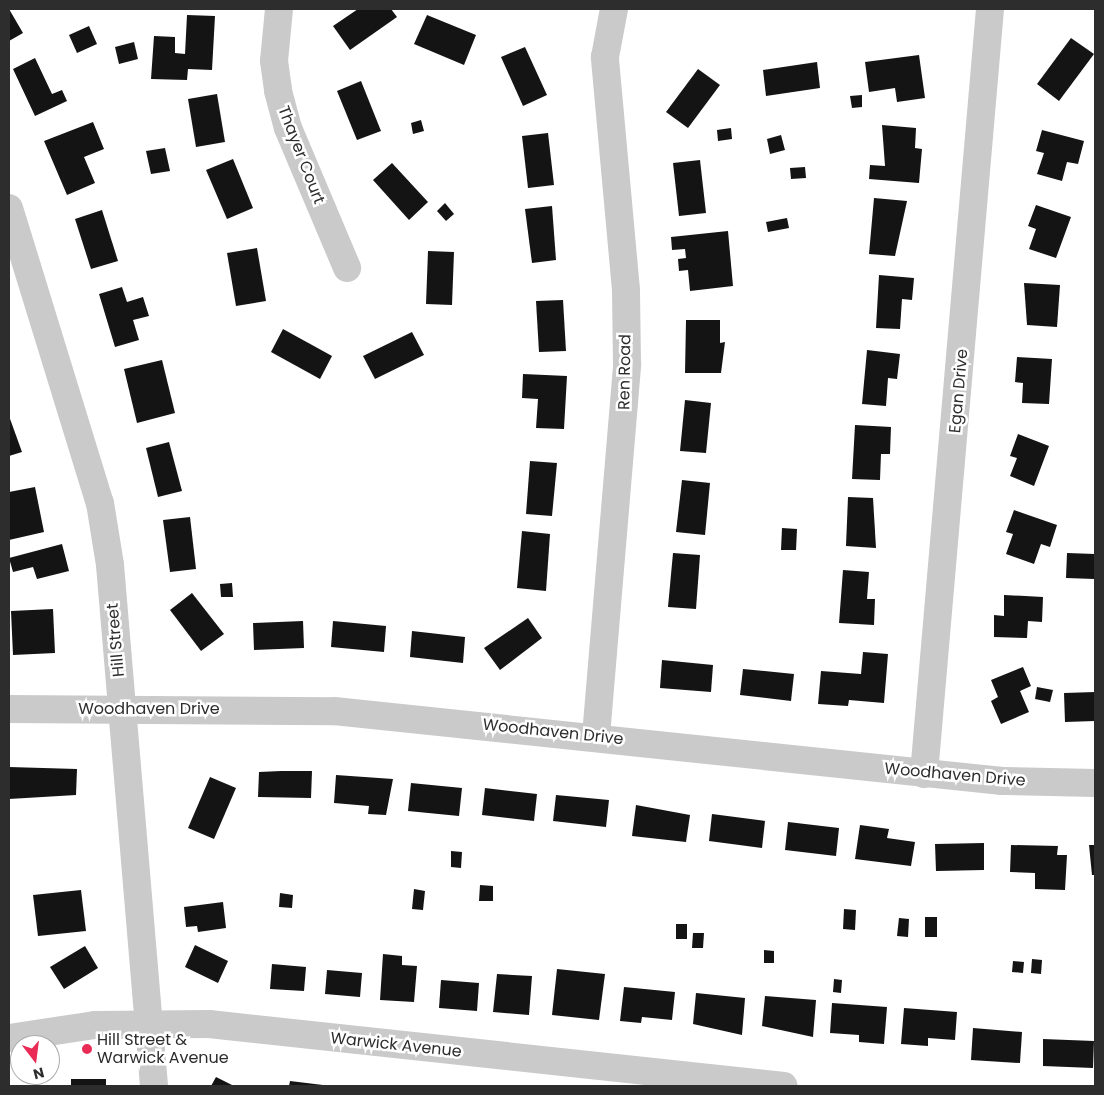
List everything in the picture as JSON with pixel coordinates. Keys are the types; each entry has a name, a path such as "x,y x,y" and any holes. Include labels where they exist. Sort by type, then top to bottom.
{"street":[{"name":"Thayer Court","path":"279,9 274,61 280,100 347,268"},
{"name":"Ren Road","path":"596,736 628,364 605,57 614,9"},
{"name":"Egan Drive","path":"924,774 990,9"},
{"name":"Hill Street","path":"9,208 100,503 122,709 154,1086"},
{"name":"Woodhaven Drive","path":"9,709 334,711 596,736 924,774 1095,783"},
{"name":"Warwick Avenue","path":"9,1038 95,1024 149,1022 209,1024 677,1081 784,1086"}],"building":[{"path":"9,9 23,33 9,41"},
{"path":"358,9 391,9 397,17 350,50 333,26"},
{"path":"187,15 215,16 212,70 188,69 187,80 151,79 154,36 175,37 175,53 185,54"},
{"path":"427,15 476,35 464,65 414,44"},
{"path":"89,26 97,44 77,53 69,35"},
{"path":"1071,38 1094,54 1059,101 1037,84"},
{"path":"134,42 138,59 119,64 115,47"},
{"path":"525,47 547,95 523,106 501,57"},
{"path":"919,55 925,98 897,102 895,88 869,92 865,62"},
{"path":"35,58 52,94 62,90 67,101 35,116 13,69"},
{"path":"817,62 820,88 766,96 763,70"},
{"path":"698,69 720,85 688,128 666,112"},
{"path":"361,81 381,131 357,140 337,91"},
{"path":"217,94 225,142 196,147 188,99"},
{"path":"862,95 862,107 852,108 850,96"},
{"path":"421,120 424,131 413,134 411,123"},
{"path":"93,122 104,149 84,157 95,183 67,195 44,141"},
{"path":"882,125 916,128 915,148 922,149 919,183 869,179 870,165 885,166"},
{"path":"731,128 732,139 718,141 717,130"},
{"path":"1042,130 1084,141 1078,164 1067,162 1062,181 1037,174 1044,153 1036,151"},
{"path":"548,133 554,185 528,188 522,136"},
{"path":"781,135 785,150 770,154 767,139"},
{"path":"165,148 170,171 151,174 146,151"},
{"path":"233,159 253,208 227,219 206,170"},
{"path":"700,160 706,213 679,216 673,163"},
{"path":"392,163 428,202 409,220 373,180"},
{"path":"805,167 806,178 791,179 790,168"},
{"path":"874,198 907,201 895,256 869,254"},
{"path":"445,203 454,214 446,221 437,211"},
{"path":"1036,205 1071,217 1056,258 1029,249 1036,229 1028,226"},
{"path":"552,206 556,260 532,263 525,209"},
{"path":"102,210 118,261 91,269 75,219"},
{"path":"787,218 789,228 768,232 766,222"},
{"path":"728,231 733,286 690,291 688,270 679,271 678,259 686,258 685,249 672,250 671,237"},
{"path":"257,248 266,301 236,306 227,253"},
{"path":"428,251 454,252 452,305 426,304"},
{"path":"879,275 914,278 912,300 902,299 900,329 876,328"},
{"path":"1024,283 1060,285 1057,327 1027,325"},
{"path":"122,287 127,302 143,297 149,316 133,320 139,340 115,347 99,294"},
{"path":"563,300 566,351 539,352 536,301"},
{"path":"686,320 720,320 720,343 725,342 721,373 685,373"},
{"path":"283,329 332,356 320,379 271,352"},
{"path":"412,332 424,355 375,379 363,356"},
{"path":"867,350 900,354 897,379 888,378 886,406 862,404"},
{"path":"1017,357 1052,359 1049,404 1022,403 1023,383 1015,382"},
{"path":"162,360 175,413 137,423 124,369"},
{"path":"523,374 567,376 564,429 536,428 538,399 522,398"},
{"path":"685,400 711,403 706,453 680,451"},
{"path":"9,416 22,452 9,456"},
{"path":"855,425 891,427 890,454 881,454 880,480 852,479"},
{"path":"1018,434 1049,446 1034,486 1010,476 1017,458 1010,456"},
{"path":"169,442 182,491 158,497 146,448"},
{"path":"530,461 557,463 552,516 526,514"},
{"path":"682,480 710,483 705,535 676,532"},
{"path":"35,487 44,532 9,540 9,492"},
{"path":"848,497 873,498 876,548 846,546"},
{"path":"1014,510 1057,525 1050,547 1041,544 1034,564 1006,554 1013,534 1006,532"},
{"path":"190,517 196,569 170,572 163,520"},
{"path":"782,528 797,529 796,550 781,550"},
{"path":"522,531 550,534 546,591 517,588"},
{"path":"62,544 69,571 37,579 33,567 13,572 9,558"},
{"path":"673,553 700,555 696,609 668,607"},
{"path":"1067,553 1095,554 1094,579 1066,578"},
{"path":"843,570 869,572 867,599 875,599 874,625 839,623"},
{"path":"232,583 233,597 221,597 220,584"},
{"path":"192,593 224,634 201,651 170,610"},
{"path":"1004,595 1043,597 1042,622 1028,621 1027,638 994,637 994,615 1004,616"},
{"path":"53,609 55,653 13,655 11,611"},
{"path":"528,618 542,638 500,670 484,648"},
{"path":"303,621 304,648 254,650 253,623"},
{"path":"333,621 386,626 384,652 331,647"},
{"path":"412,631 465,637 463,663 410,657"},
{"path":"863,652 888,654 884,703 849,700 848,706 818,704 821,671 861,674"},
{"path":"662,660 713,665 711,692 660,688"},
{"path":"1023,667 1031,686 1020,691 1029,712 1001,724 991,701 998,697 991,680"},
{"path":"743,669 794,674 791,701 740,695"},
{"path":"1037,687 1053,690 1050,702 1035,699"},
{"path":"1095,692 1095,721 1065,722 1064,693"},
{"path":"9,767 77,769 76,795 9,799"},
{"path":"312,771 311,798 258,797 259,772"},
{"path":"336,775 393,779 386,815 368,814 369,806 334,803"},
{"path":"210,777 236,788 214,839 188,828"},
{"path":"411,783 462,788 459,816 408,811"},
{"path":"485,788 537,794 534,821 482,815"},
{"path":"556,795 609,800 606,827 553,821"},
{"path":"636,805 690,815 686,842 632,836"},
{"path":"712,814 765,821 762,848 709,841"},
{"path":"788,822 839,828 836,856 785,850"},
{"path":"860,825 889,829 887,838 915,842 911,866 855,859"},
{"path":"984,843 984,870 936,871 935,844"},
{"path":"1011,845 1058,846 1057,855 1067,855 1065,890 1035,889 1035,873 1010,872"},
{"path":"1089,845 1095,845 1095,875 1092,875"},
{"path":"451,851 462,852 461,868 451,867"},
{"path":"480,885 493,886 493,901 479,901"},
{"path":"414,889 425,891 423,910 412,909"},
{"path":"81,890 86,931 38,936 33,895"},
{"path":"280,893 293,895 292,908 279,907"},
{"path":"223,902 226,928 198,932 197,926 186,927 184,907"},
{"path":"844,909 856,910 855,930 843,929"},
{"path":"925,917 937,917 937,937 925,937"},
{"path":"899,918 909,919 908,937 897,936"},
{"path":"676,924 687,924 687,939 676,939"},
{"path":"693,933 704,933 703,948 692,948"},
{"path":"195,945 228,961 218,983 185,967"},
{"path":"85,946 98,968 64,989 50,967"},
{"path":"764,950 774,951 774,963 764,963"},
{"path":"383,954 402,956 402,965 417,966 414,1002 380,1000"},
{"path":"1032,959 1042,960 1041,974 1031,973"},
{"path":"1013,961 1024,962 1023,973 1012,972"},
{"path":"272,964 306,967 304,991 270,989"},
{"path":"557,969 605,974 599,1020 552,1015"},
{"path":"327,970 362,973 360,997 325,994"},
{"path":"497,974 532,976 529,1015 493,1012"},
{"path":"834,979 842,980 841,993 833,992"},
{"path":"441,980 479,983 477,1011 439,1008"},
{"path":"624,987 675,992 672,1020 642,1017 641,1023 620,1021"},
{"path":"696,993 745,998 742,1035 693,1024"},
{"path":"765,996 816,1000 813,1037 762,1026"},
{"path":"832,1003 887,1007 884,1044 859,1042 859,1035 830,1033"},
{"path":"904,1008 957,1012 955,1040 928,1038 928,1046 901,1044"},
{"path":"973,1028 1022,1032 1020,1063 971,1060"},
{"path":"1043,1039 1094,1041 1093,1068 1043,1066"},
{"path":"216,1077 234,1086 211,1086"},
{"path":"71,1079 106,1079 106,1086 71,1086"},
{"path":"290,1081 323,1085 289,1086"}],"place":[{"name":"Hill Street & Warwick Avenue","path":"87,1049"}]}
